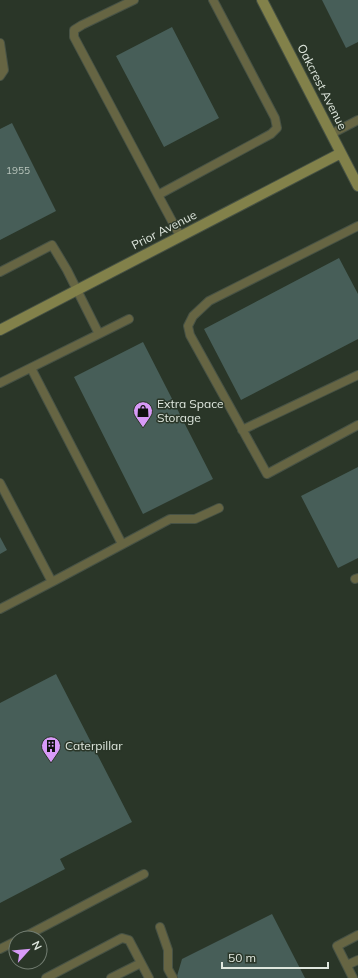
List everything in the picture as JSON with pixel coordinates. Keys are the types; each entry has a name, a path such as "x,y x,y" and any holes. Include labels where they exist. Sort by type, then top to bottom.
{"street":[{"name":"Oakcrest Avenue","path":"262,0 358,186"},
{"name":"Prior Avenue","path":"0,330 341,153"}],"lane":[{"path":"134,0 82,25 74,30 74,37 180,236"},
{"path":"158,195 271,134 277,128 275,118 213,0"},
{"path":"0,43 4,70 0,76"},
{"path":"331,134 358,120"},
{"path":"358,226 210,301 193,316 188,326 190,335 267,474 358,425"},
{"path":"0,272 52,245 99,334"},
{"path":"0,383 129,319"},
{"path":"31,368 122,544"},
{"path":"242,430 358,375"},
{"path":"0,483 52,582"},
{"path":"0,610 170,519 195,519 219,508"},
{"path":"37,930 144,874"},
{"path":"160,927 168,950 168,969 173,978"},
{"path":"353,978 336,946 358,935"},
{"path":"46,978 122,938 129,940 149,978"},
{"path":"347,966 358,960"},
{"path":"111,978 141,963"}],"building":[{"path":"322,0 358,0 358,42 346,48"},
{"path":"172,27 219,118 164,147 116,56"},
{"path":"12,123 56,211 0,240 0,129"},
{"path":"339,258 358,294 358,339 241,400 204,329"},
{"name":"Extra Space Storage","path":"143,342 213,479 143,514 74,377"},
{"path":"358,467 358,558 338,568 301,496"},
{"path":"0,537 7,550 0,554"},
{"name":"Caterpillar","path":"56,674 132,822 60,859 65,869 0,903 0,703"},
{"path":"272,914 305,978 178,978 177,976 182,959"}],"place":[{"name":"Extra Space Storage","path":"143,428"},
{"name":"Caterpillar","path":"51,763"}]}
